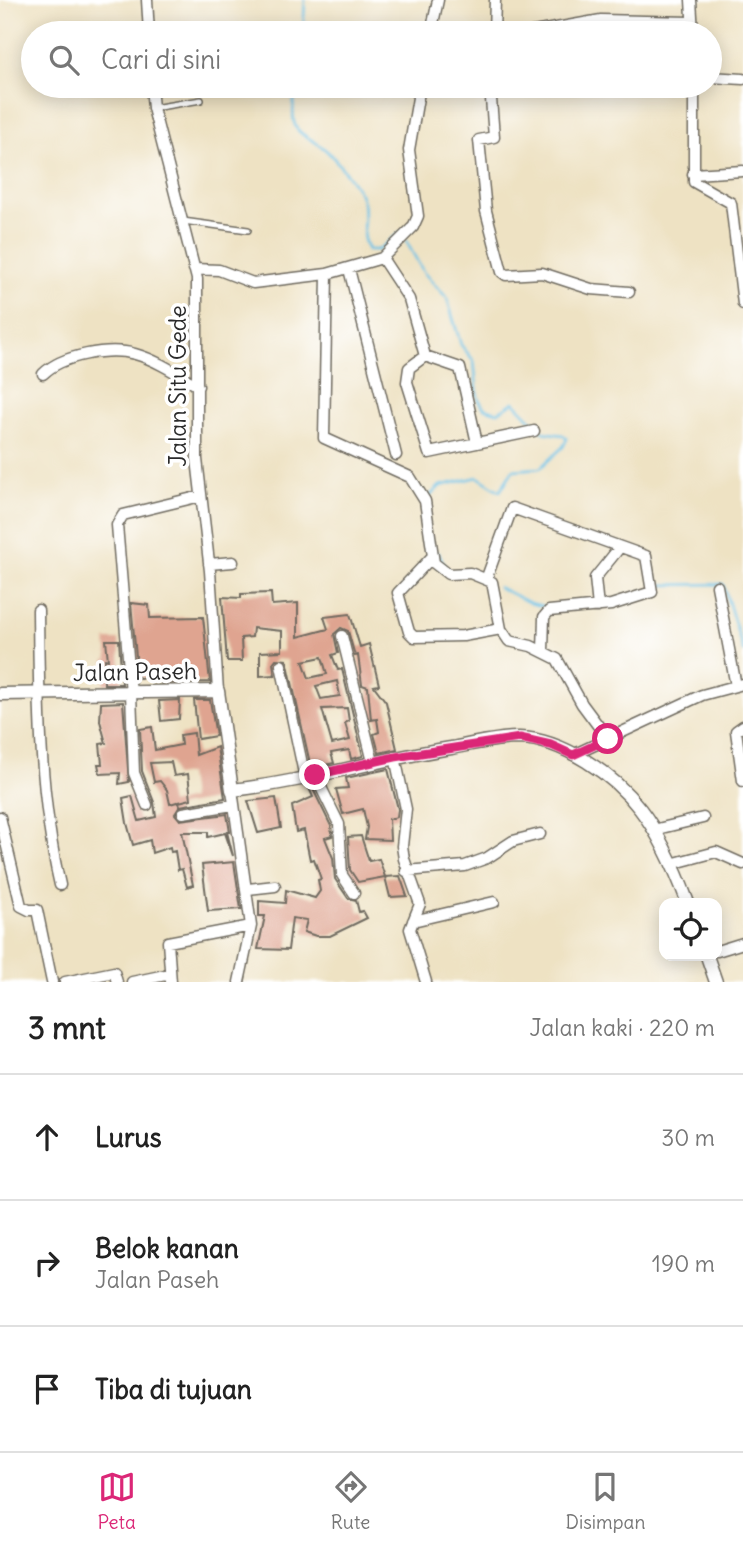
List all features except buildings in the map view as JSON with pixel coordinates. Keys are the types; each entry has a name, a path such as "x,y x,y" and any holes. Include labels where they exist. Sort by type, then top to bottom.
{"street":[{"path":"147,0 148,21"},
{"path":"434,21 438,0"},
{"path":"494,21 495,0"},
{"path":"691,0 692,21"},
{"path":"595,21 614,21"},
{"path":"722,78 743,79"},
{"name":"Jalan Situ Gede","path":"152,98 194,269 200,313 197,459 209,564 218,691"},
{"path":"194,269 219,270 253,283 327,274 382,258 413,227 418,216 409,150 418,98"},
{"path":"491,98 495,137 478,140 486,211 502,272 506,275 542,273 591,289 629,292"},
{"path":"694,98 696,134 693,174 698,187 731,203 740,243 743,304"},
{"path":"693,174 743,171"},
{"path":"382,258 408,299 425,356"},
{"path":"349,269 396,455"},
{"path":"327,274 324,438 410,477 425,501 431,558 449,574 487,575"},
{"path":"43,374 58,362 69,358 124,352 141,356 198,386"},
{"path":"425,356 409,368 407,382 429,453 534,431"},
{"path":"425,356 460,369 465,379 477,443"},
{"path":"147,805 134,773 131,694 116,539 118,521 123,515 201,496"},
{"path":"487,575 512,508 646,556 651,593 628,601 547,612 543,651"},
{"path":"598,604 594,583 598,572 620,547"},
{"path":"431,558 398,594 409,632 414,637 463,636 501,629"},
{"path":"209,564 233,562"},
{"path":"487,575 494,587 501,629 509,641 543,651 563,666 582,704 608,739"},
{"path":"573,755 702,695 739,685 717,586"},
{"path":"38,610 39,695 47,816 60,885"},
{"path":"342,636 373,762"},
{"path":"281,665 310,777 339,824 341,869 344,882 354,893"},
{"name":"Jalan Paseh","path":"0,694 218,691 232,790"},
{"path":"743,726 736,731 743,781"},
{"path":"239,982 251,926 248,889 232,790 310,777 395,757 520,738 551,745 573,755 629,797 653,830 686,898"},
{"path":"395,757 406,809 402,846 406,871 420,904 413,921 411,940 423,964 426,982"},
{"path":"183,813 233,805"},
{"path":"0,817 21,906 29,911 37,910 52,982"},
{"path":"653,830 704,818"},
{"path":"406,871 466,866 487,858 513,841 540,834"},
{"path":"671,864 716,852 743,864"},
{"path":"248,889 275,886"},
{"path":"413,921 494,902"},
{"path":"132,982 171,978 168,943 251,926"},
{"path":"722,949 743,943"},
{"path":"709,961 716,982"},
{"path":"65,982 114,972 117,982"}],"lane":[{"path":"153,108 201,100"},
{"path":"183,221 248,230"}],"waterway":[{"path":"304,21 305,0"},
{"path":"297,98 294,100 293,113 297,129 329,153 359,192 364,207 364,236 368,250 378,250 401,232"},
{"path":"406,241 424,273 447,298 461,345 474,361 478,398 484,408 498,412 514,402 543,432 563,435 567,439 563,447 540,468 513,470 500,491 478,477 440,486 428,498"},
{"path":"438,552 444,565"},
{"path":"656,585 723,584 743,651"},
{"path":"498,587 530,603 549,608"}],"route":[{"path":"315,775 395,757 496,740 520,738 551,745 573,755 608,739"}]}
